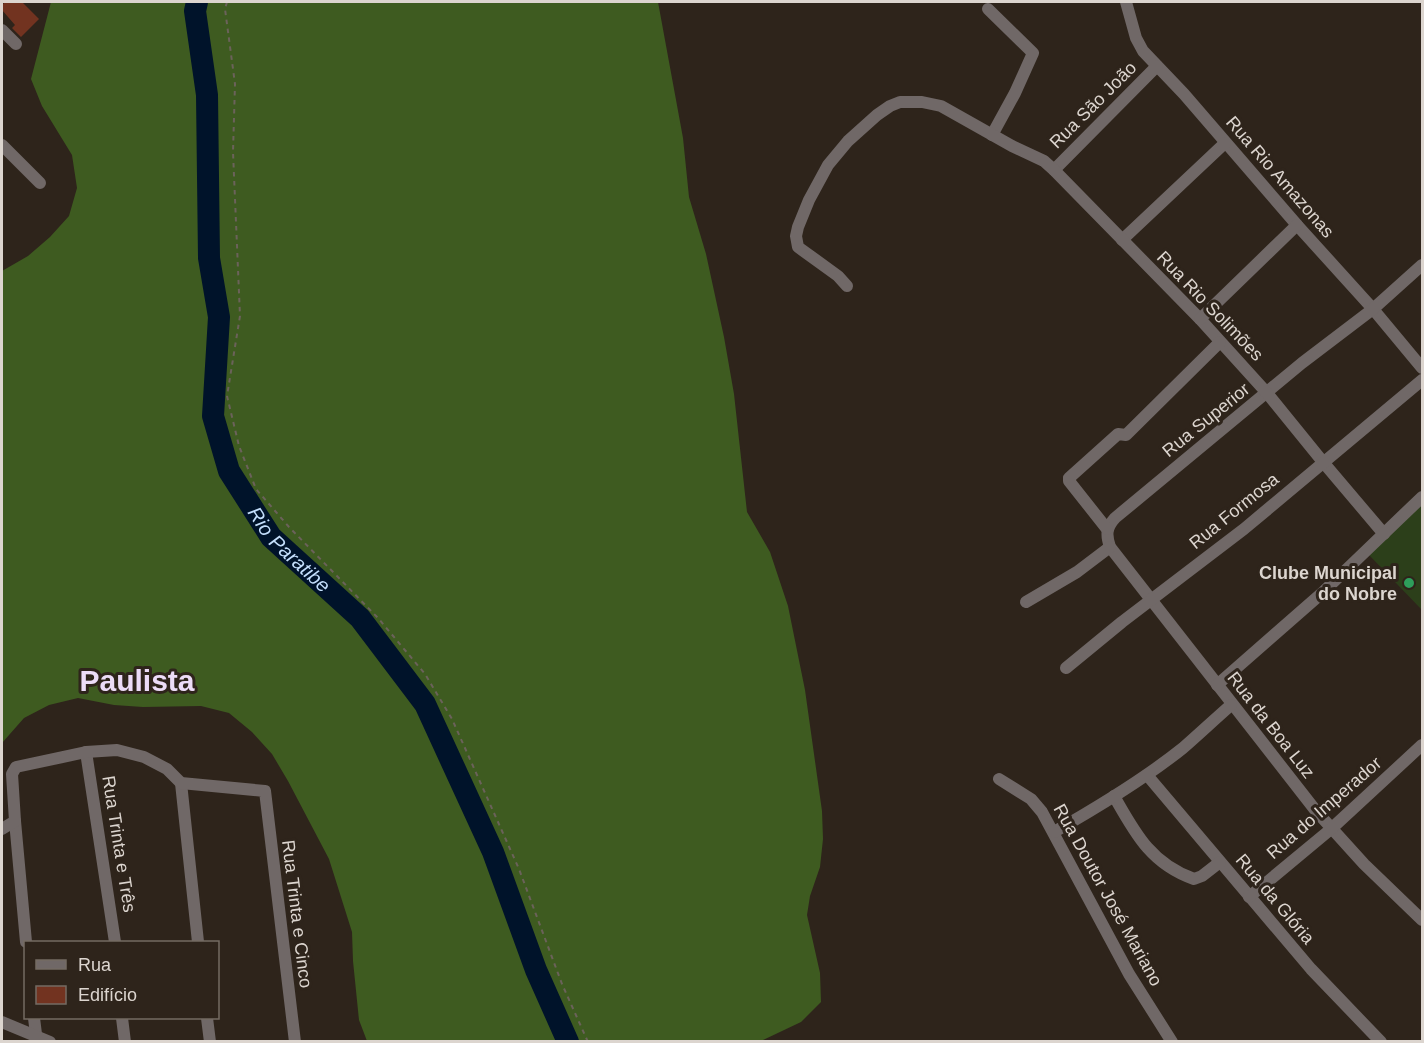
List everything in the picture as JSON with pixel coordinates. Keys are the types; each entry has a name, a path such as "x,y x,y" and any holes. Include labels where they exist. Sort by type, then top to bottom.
{"street":[{"name":"Rua Rio Amazonas","path":"1126,2 1130,22 1139,45 1373,309 1422,368"},
{"path":"988,9 1033,53 1015,93 988,133"},
{"path":"2,30 16,44"},
{"name":"Rua São João","path":"1054,170 1157,66"},
{"name":"Rua Rio Solimões","path":"847,286 838,276 798,247 796,240 798,228 809,200 837,153 877,115 900,102 933,104 1044,160 1200,319 1267,393 1384,534"},
{"path":"1122,240 1225,143"},
{"path":"2,145 40,183"},
{"path":"1200,319 1297,225"},
{"name":"Rua Superior","path":"1026,602 1077,572 1108,538 1114,518 1302,363 1373,309 1422,265"},
{"name":"Rua da Boa Luz","path":"1220,342 1126,435 1118,434 1069,478 1069,482 1151,600 1231,705 1331,829 1364,864 1419,912"},
{"name":"Rua Formosa","path":"1066,668 1244,529 1422,380"},
{"path":"1216,685 1322,593 1422,497"},
{"path":"1054,832 1147,775 1182,749 1231,705"},
{"name":"Rua do Imperador","path":"1249,897 1331,829 1422,745"},
{"path":"27,941 12,774 16,767 86,752 117,750 144,757 167,769 181,783 198,941"},
{"name":"Rua Trinta e Três","path":"86,752 115,941"},
{"name":"Rua da Glória","path":"1147,775 1311,969 1381,1041"},
{"name":"Rua Doutor José Mariano","path":"999,779 1036,804 1054,832 1128,974 1172,1041"},
{"name":"Rua Trinta e Cinco","path":"181,783 239,787 265,792 295,1041"},
{"path":"1114,796 1139,840 1159,860 1194,879 1202,876 1220,862"},
{"path":"2,829 15,821"},
{"path":"34,1019 36,1034"},
{"path":"122,1019 125,1041"},
{"path":"207,1019 210,1041"},
{"path":"2,1022 50,1041"}],"path":[{"path":"227,2 225,9 235,84 233,152 240,316 227,396 239,446 256,489 289,527 378,618 425,674 452,719 519,869 562,984 588,1041"}],"green space":[{"path":"51,2 658,2 683,138 689,197 706,254 734,394 747,512 770,552 788,606 805,690 822,811 823,839 820,867 810,896 807,915 820,973 821,1002 801,1022 759,1042 367,1041 359,1020 352,932 329,859 272,754 252,732 229,713 201,706 143,707 114,705 78,698 49,705 24,718 2,743 2,271 28,256 69,216 77,188 72,155 42,106 31,79"},
{"name":"Clube Municipal do Nobre","path":"1422,504 1422,610 1369,555"}],"building":[{"path":"5,2 22,2 39,19 21,37 12,28 15,25 2,10"}],"waterway":[{"name":"Rio Paratibe","path":"197,2 195,11 207,95 209,258 219,317 213,416 229,471 271,537 360,618 425,704 493,852 536,970 568,1042"}],"place":[{"name":"Clube Municipal do Nobre","path":"1409,583"}],"district":[{"name":"Paulista","path":"137,680"}]}
